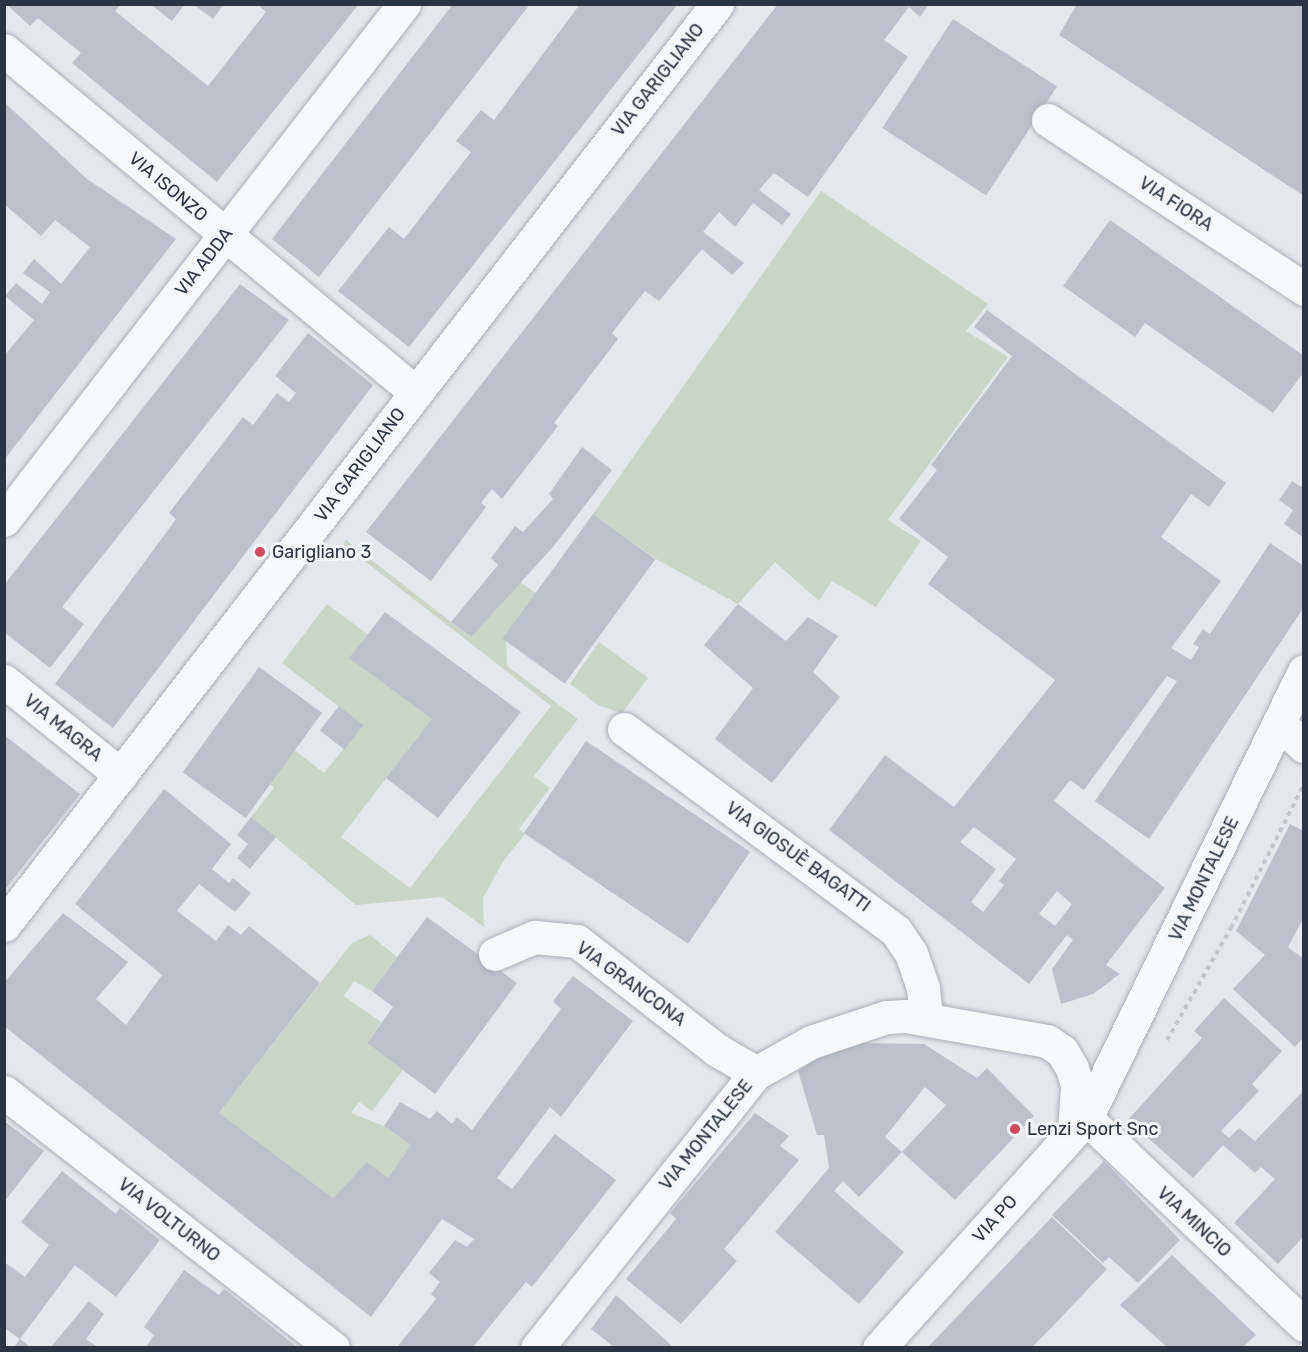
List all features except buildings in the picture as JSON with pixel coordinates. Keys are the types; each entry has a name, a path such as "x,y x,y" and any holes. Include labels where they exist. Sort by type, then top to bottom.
{"street":[{"name":"VIA ADDA","path":"4,520 404,4"},
{"name":"VIA GARIGLIANO","path":"4,926 717,4"},
{"name":"VIA ISONZO","path":"4,50 225,236 416,392"},
{"name":"VIA FIORA","path":"1048,120 1304,289"},
{"name":"VIA MONTALESE","path":"1103,1086 1304,671"},
{"name":"VIA MAGRA","path":"4,681 121,775"},
{"path":"1279,723 1304,746"},
{"name":"VIA GIOSUÈ BAGATTI","path":"624,729 896,931 911,953 923,988 926,1018"},
{"name":"VIA GRANCONA","path":"495,954 534,937 577,941 717,1050 756,1073"},
{"name":"VIA MONTALESE","path":"537,1347 756,1073 811,1042 886,1017 926,1018 1026,1035 1047,1041 1062,1051 1077,1086 1080,1125"},
{"name":"VIA PO","path":"879,1347 1080,1125 1103,1086"},
{"name":"VIA VOLTURNO","path":"4,1092 333,1347"},
{"name":"VIA MINCIO","path":"1080,1125 1304,1325"}],"green space":[{"path":"821,191 988,304 966,331 1008,357 888,520 921,541 876,607 832,581 819,601 775,562 738,604 656,559 593,514"},
{"path":"346,540 470,637 520,582 537,594 506,640 507,666 578,719 534,776 550,788 519,829 525,834 504,860 483,898 484,927 442,897 356,905 251,817 274,788 266,781 292,748 324,773 363,725 282,663 327,604 367,634 350,658 432,719 341,837 410,888 551,706 343,544"},
{"path":"599,642 648,678 622,713 598,705 570,684"},
{"path":"370,935 397,957 372,991 354,981 344,996 381,1022 367,1043 403,1070 372,1111 359,1102 351,1113 384,1126 411,1145 388,1178 367,1162 333,1198 219,1113 352,943"}],"place":[{"name":"Garigliano 3","path":"260,552"},
{"name":"Lenzi Sport Snc","path":"1015,1129"}]}
